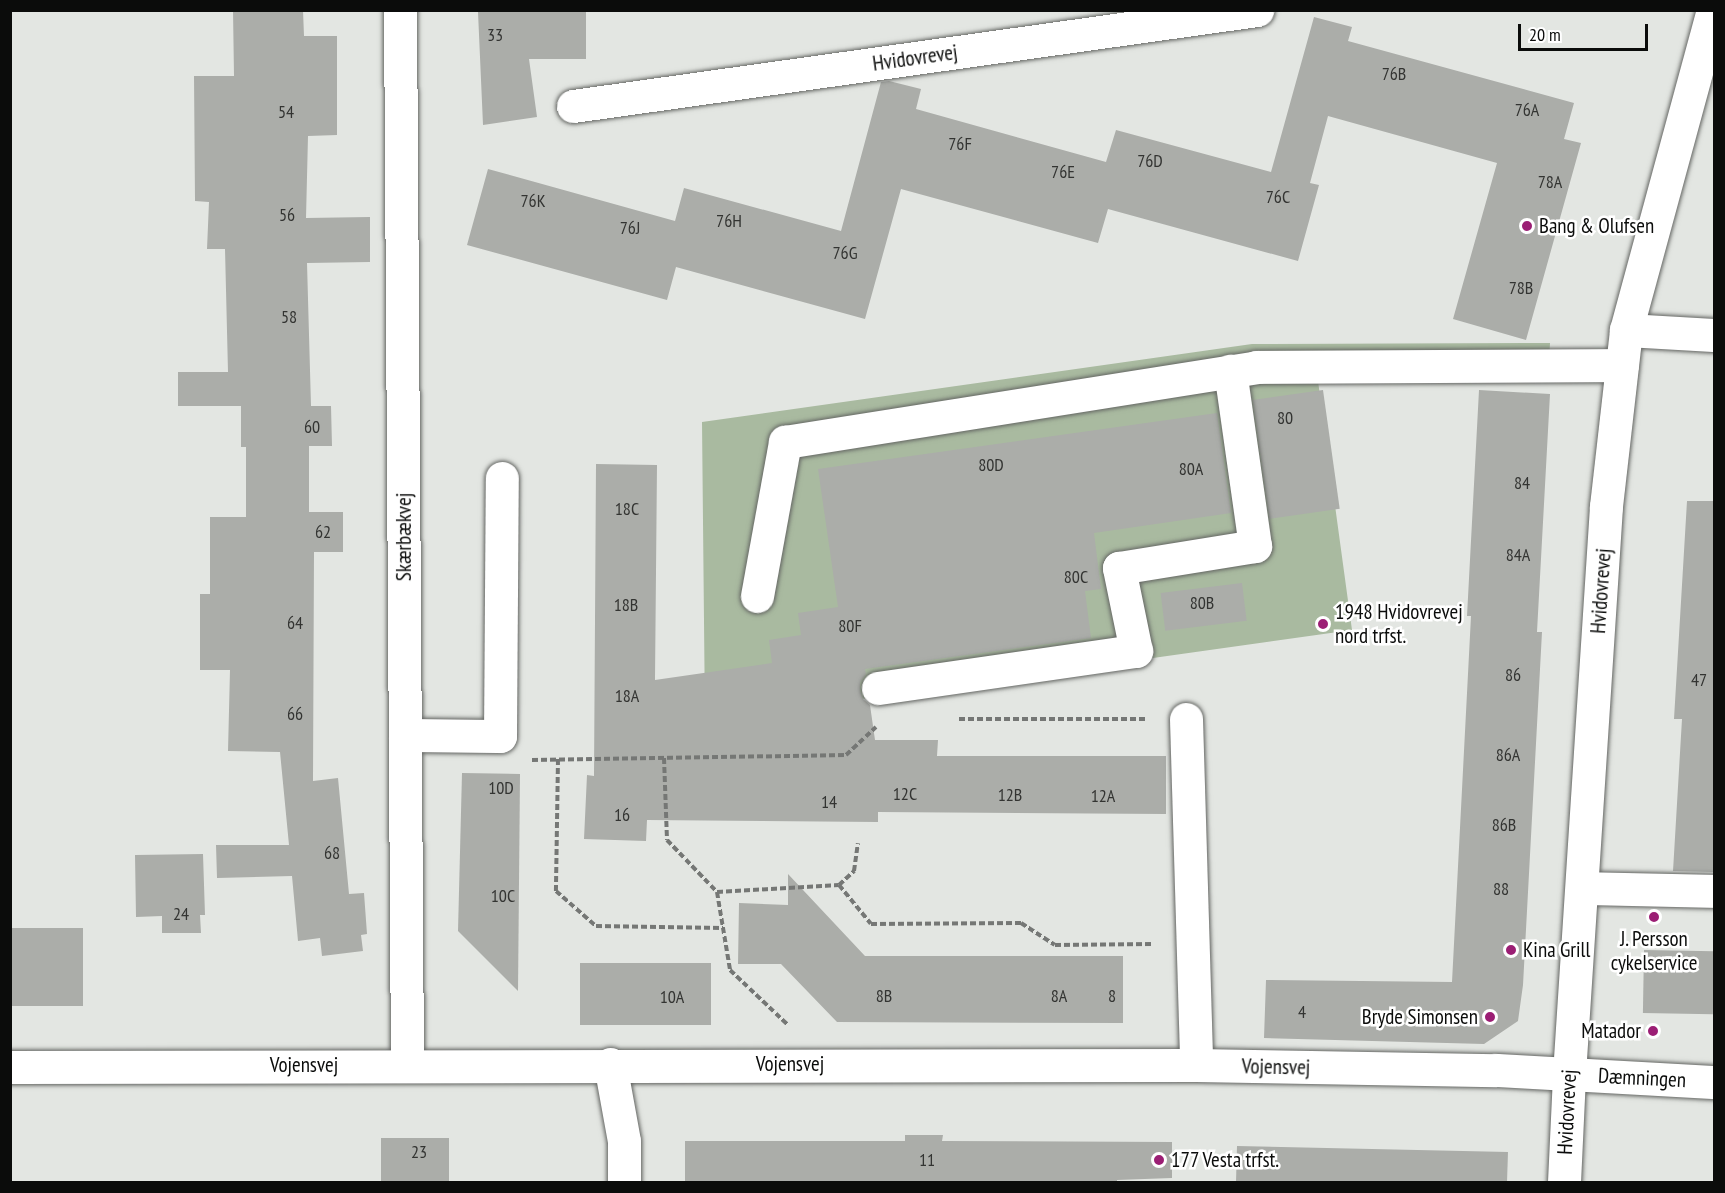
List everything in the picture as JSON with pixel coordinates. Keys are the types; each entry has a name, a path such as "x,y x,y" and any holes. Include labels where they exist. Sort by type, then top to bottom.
{"street":[{"name":"Skærbækvej","path":"400,10 407,1065"},
{"name":"Hvidovrevej","path":"573,106 1257,10"},
{"name":"Hvidovrevej","path":"1564,1182 1606,506 1626,330 1713,10"},
{"path":"1626,330 1714,334"},
{"path":"757,596 785,442 1256,367 1622,365"},
{"path":"878,688 1136,651 1119,568 1254,546 1230,371"},
{"path":"405,735 500,736 502,478"},
{"path":"1186,719 1196,1065"},
{"path":"1582,888 1714,891"},
{"path":"610,1065 624,1141 624,1182"},
{"name":"Vojensvej","path":"10,1067 1196,1065 1496,1070 1569,1074"},
{"name":"Dæmningen","path":"1569,1074 1714,1082"}],"path":[{"path":"954,719 1186,719"},
{"path":"523,760 846,755 877,726"},
{"path":"664,758 668,840 717,892 730,970 830,1065"},
{"path":"558,759 556,891 596,926 723,928"},
{"path":"717,892 839,885 854,871 858,843"},
{"path":"839,885 871,924 1021,923 1055,945 1192,944"}],"green space":[{"path":"1550,343 1548,380 1318,381 1352,630 705,721 702,422 1252,344"}],"building":[{"path":"233,10 303,10 304,36 337,36 337,135 308,136 306,218 370,217 370,262 307,263 311,406 331,406 332,446 309,446 309,512 343,512 343,552 314,552 313,781 338,778 349,894 364,893 367,934 361,935 363,951 322,956 320,938 298,941 292,876 217,878 216,845 289,845 280,752 228,751 230,670 200,670 200,594 210,594 210,517 246,517 246,447 241,447 241,406 178,406 178,372 228,372 225,249 207,249 209,202 195,201 194,76 234,76"},
{"path":"586,10 586,59 529,59 537,117 483,125 478,12"},
{"path":"1314,17 1352,27 1348,41 1574,103 1564,139 1581,143 1526,340 1453,319 1497,163 1328,116 1310,183 1319,185 1298,261 1108,209 1098,243 901,189 865,319 676,267 667,300 467,245 488,169 675,221 684,188 841,231 881,82 889,81 921,89 916,109 1106,162 1116,130 1271,172"},
{"path":"1323,390 1340,509 1269,519 1253,400"},
{"path":"1479,390 1550,394 1537,632 1542,632 1523,985 1518,1021 1484,1044 1264,1038 1266,980 1452,982 1471,616 1467,616"},
{"path":"1217,413 1231,513 1094,533 1101,589 1085,591 1091,638 865,669 866,674 860,682 863,699 870,705 875,740 938,740 937,756 1166,756 1166,814 878,812 878,822 647,820 646,841 584,839 587,775 594,776 596,464 657,465 655,680 772,663 769,640 801,635 798,613 838,607 818,469"},
{"path":"1687,501 1714,501 1714,872 1673,871 1682,719 1674,719"},
{"path":"1242,583 1247,621 1165,631 1161,593"},
{"path":"462,773 520,774 518,991 458,931"},
{"path":"203,854 205,915 200,915 201,933 162,933 162,916 136,917 135,855"},
{"path":"788,874 865,956 1123,956 1123,1023 837,1022 781,964 738,964 739,903 788,905"},
{"path":"10,928 83,928 83,1006 10,1006"},
{"path":"1644,950 1714,951 1713,1014 1643,1013"},
{"path":"580,963 711,963 711,1025 580,1025"},
{"path":"905,1135 943,1135 942,1141 1172,1142 1172,1178 1117,1180 1117,1182 685,1182 685,1141 905,1141"},
{"path":"381,1138 449,1138 449,1182 381,1182"},
{"path":"1237,1146 1508,1152 1507,1182 1236,1182"}],"place":[{"name":"Bang & Olufsen","path":"1527,226"},
{"name":"1948 Hvidovrevej nord trfst.","path":"1323,624"},
{"name":"J. Persson cykelservice","path":"1654,917"},
{"name":"Kina Grill","path":"1511,950"},
{"name":"Bryde Simonsen","path":"1490,1017"},
{"name":"Matador","path":"1653,1031"},
{"name":"177 Vesta trfst.","path":"1159,1160"}]}
